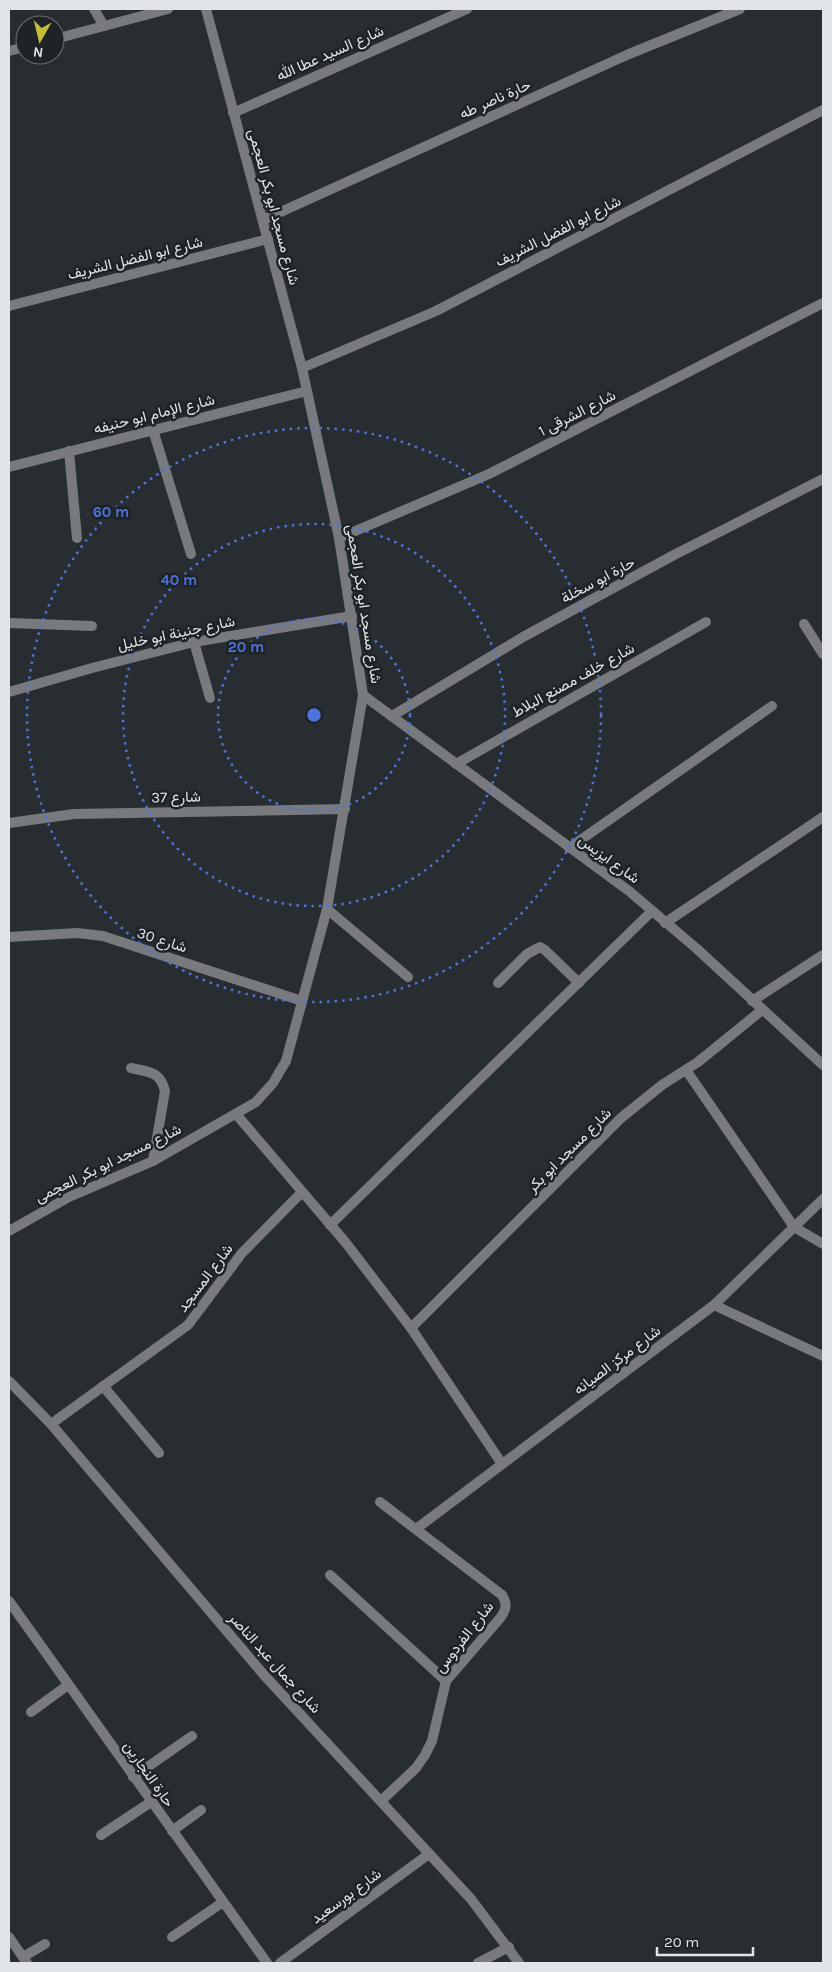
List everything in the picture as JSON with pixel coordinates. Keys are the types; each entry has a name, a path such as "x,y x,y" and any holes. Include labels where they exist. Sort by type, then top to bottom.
{"street":[{"path":"94,9 104,26"},
{"path":"65,36 168,9"},
{"name":"شارع مسجد ابو بكر العجمى","path":"9,1231 69,1197 152,1161 256,1102 273,1084 286,1061 327,910 345,809 363,695 339,538 302,368 206,9"},
{"name":"شارع السيد عطا الله","path":"233,113 467,9"},
{"name":"حارة ناصر طه","path":"263,220 629,54 740,9"},
{"name":"شارع ابو الفضل الشريف","path":"302,368 436,311 823,110"},
{"name":"شارع ابو الفضل الشريف","path":"9,306 268,239"},
{"name":"شارع الشرقى 1","path":"339,538 489,474 823,303"},
{"name":"شارع الإمام ابو حنيفه","path":"9,466 307,391"},
{"path":"153,430 191,554"},
{"path":"69,451 77,538"},
{"name":"حارة ابو سخلة","path":"392,716 523,637 672,556 823,480"},
{"name":"شارع جنينة ابو خليل","path":"9,692 92,668 194,642 352,616"},
{"name":"شارع خلف مصنع البلاط","path":"456,764 706,622"},
{"path":"9,623 92,626"},
{"path":"804,624 823,654"},
{"path":"194,642 210,698"},
{"name":"شارع ايزيس","path":"363,695 629,891 696,948 823,1065"},
{"path":"569,848 772,706"},
{"name":"شارع 37","path":"9,823 74,814 345,809"},
{"path":"665,923 823,817"},
{"path":"327,910 408,977"},
{"path":"330,1225 652,911"},
{"name":"شارع 30","path":"9,937 77,933 103,936 302,1001"},
{"path":"498,983 527,954 540,947 579,983"},
{"path":"752,1001 823,955"},
{"name":"شارع مسجد ابو بكر","path":"411,1328 621,1118 762,1010"},
{"path":"131,1068 154,1073 162,1080 165,1091 152,1161"},
{"path":"686,1070 794,1227 823,1244"},
{"path":"236,1114 330,1225 411,1328 502,1464"},
{"name":"شارع المسجد","path":"50,1424 188,1325 242,1253 302,1192"},
{"name":"شارع مركز الصيانه","path":"416,1529 714,1304 823,1199"},
{"path":"714,1304 823,1356"},
{"name":"شارع جمال عبد الناصر","path":"9,1381 50,1424 264,1675 471,1899 509,1947 519,1963"},
{"path":"103,1386 159,1453"},
{"name":"شارع الفردوس","path":"380,1502 502,1594 506,1602 506,1610 501,1617 446,1682 432,1741 426,1755 416,1768 381,1801"},
{"path":"330,1575 446,1682"},
{"name":"حارة النجارين","path":"9,1601 266,1963"},
{"path":"31,1712 68,1685"},
{"path":"133,1777 192,1736"},
{"path":"101,1835 151,1802"},
{"path":"172,1832 202,1810"},
{"name":"شارع بورسعيد","path":"280,1963 430,1854"},
{"path":"172,1938 223,1902"},
{"path":"9,1937 25,1960 45,1944"},
{"path":"478,1963 509,1947"}]}
